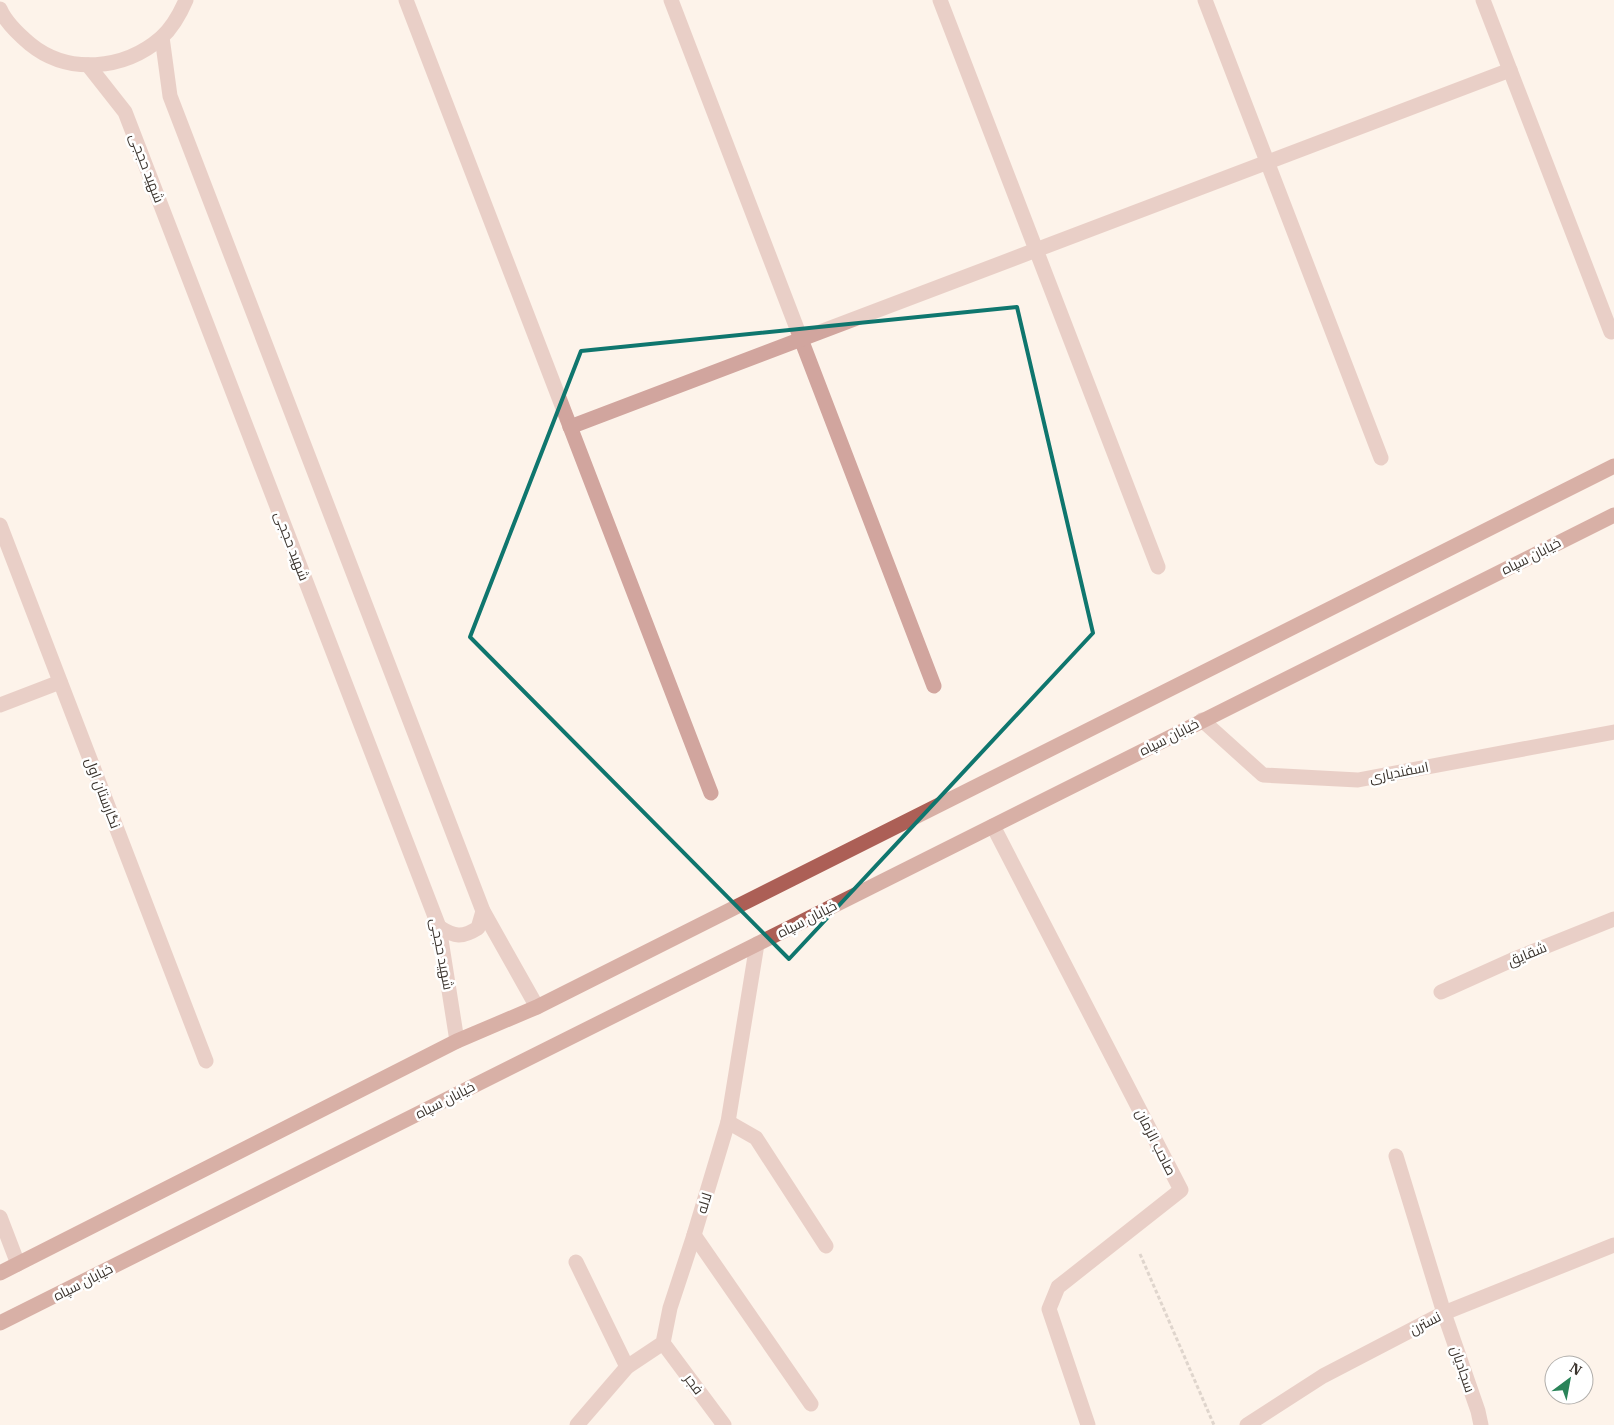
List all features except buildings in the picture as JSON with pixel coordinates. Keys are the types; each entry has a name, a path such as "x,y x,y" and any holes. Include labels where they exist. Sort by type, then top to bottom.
{"main road":[{"path":"0,1273 457,1041 537,1007 1614,466"},
{"name":"خیابان سپاه","path":"0,1323 1614,515"}],"street":[{"path":"0,9 17,33 38,50 62,61 88,65 115,62 140,53 162,37 178,17 186,0"},
{"path":"406,0 710,793"},
{"path":"671,0 934,686"},
{"path":"940,0 1158,567"},
{"path":"1205,0 1381,458"},
{"path":"1484,0 1611,332"},
{"path":"0,34 17,33"},
{"path":"162,37 170,96 483,911 537,1007"},
{"name":"شهید حججی","path":"88,65 125,112 439,927 457,1041"},
{"path":"570,427 1510,70"},
{"name":"نگارستان اول","path":"0,524 206,1061"},
{"path":"0,705 60,682"},
{"name":"اسفندیاری","path":"1202,720 1263,775 1358,780 1614,732"},
{"name":"صاحب الزمان","path":"993,826 1181,1190 1058,1287 1049,1309 1088,1425"},
{"path":"439,927 451,935 466,935 478,928 483,911"},
{"name":"شقایق","path":"1441,992 1512,960 1614,919"},
{"name":"لاله","path":"663,1343 670,1308 728,1122 757,944"},
{"path":"728,1122 756,1138 826,1246"},
{"name":"سجادیان","path":"1396,1156 1444,1313 1478,1410 1481,1425"},
{"path":"0,1217 18,1264"},
{"path":"694,1235 811,1404"},
{"name":"نسترن","path":"1247,1425 1323,1376 1444,1313 1614,1245"},
{"path":"576,1262 628,1367"},
{"path":"577,1425 628,1367 663,1343"},
{"name":"فجر","path":"663,1343 724,1425"}],"path":[{"path":"1130,1230 1214,1425"}],"highlighted area":[{"path":"1017,307 1093,633 789,959 470,637 581,351"}]}
